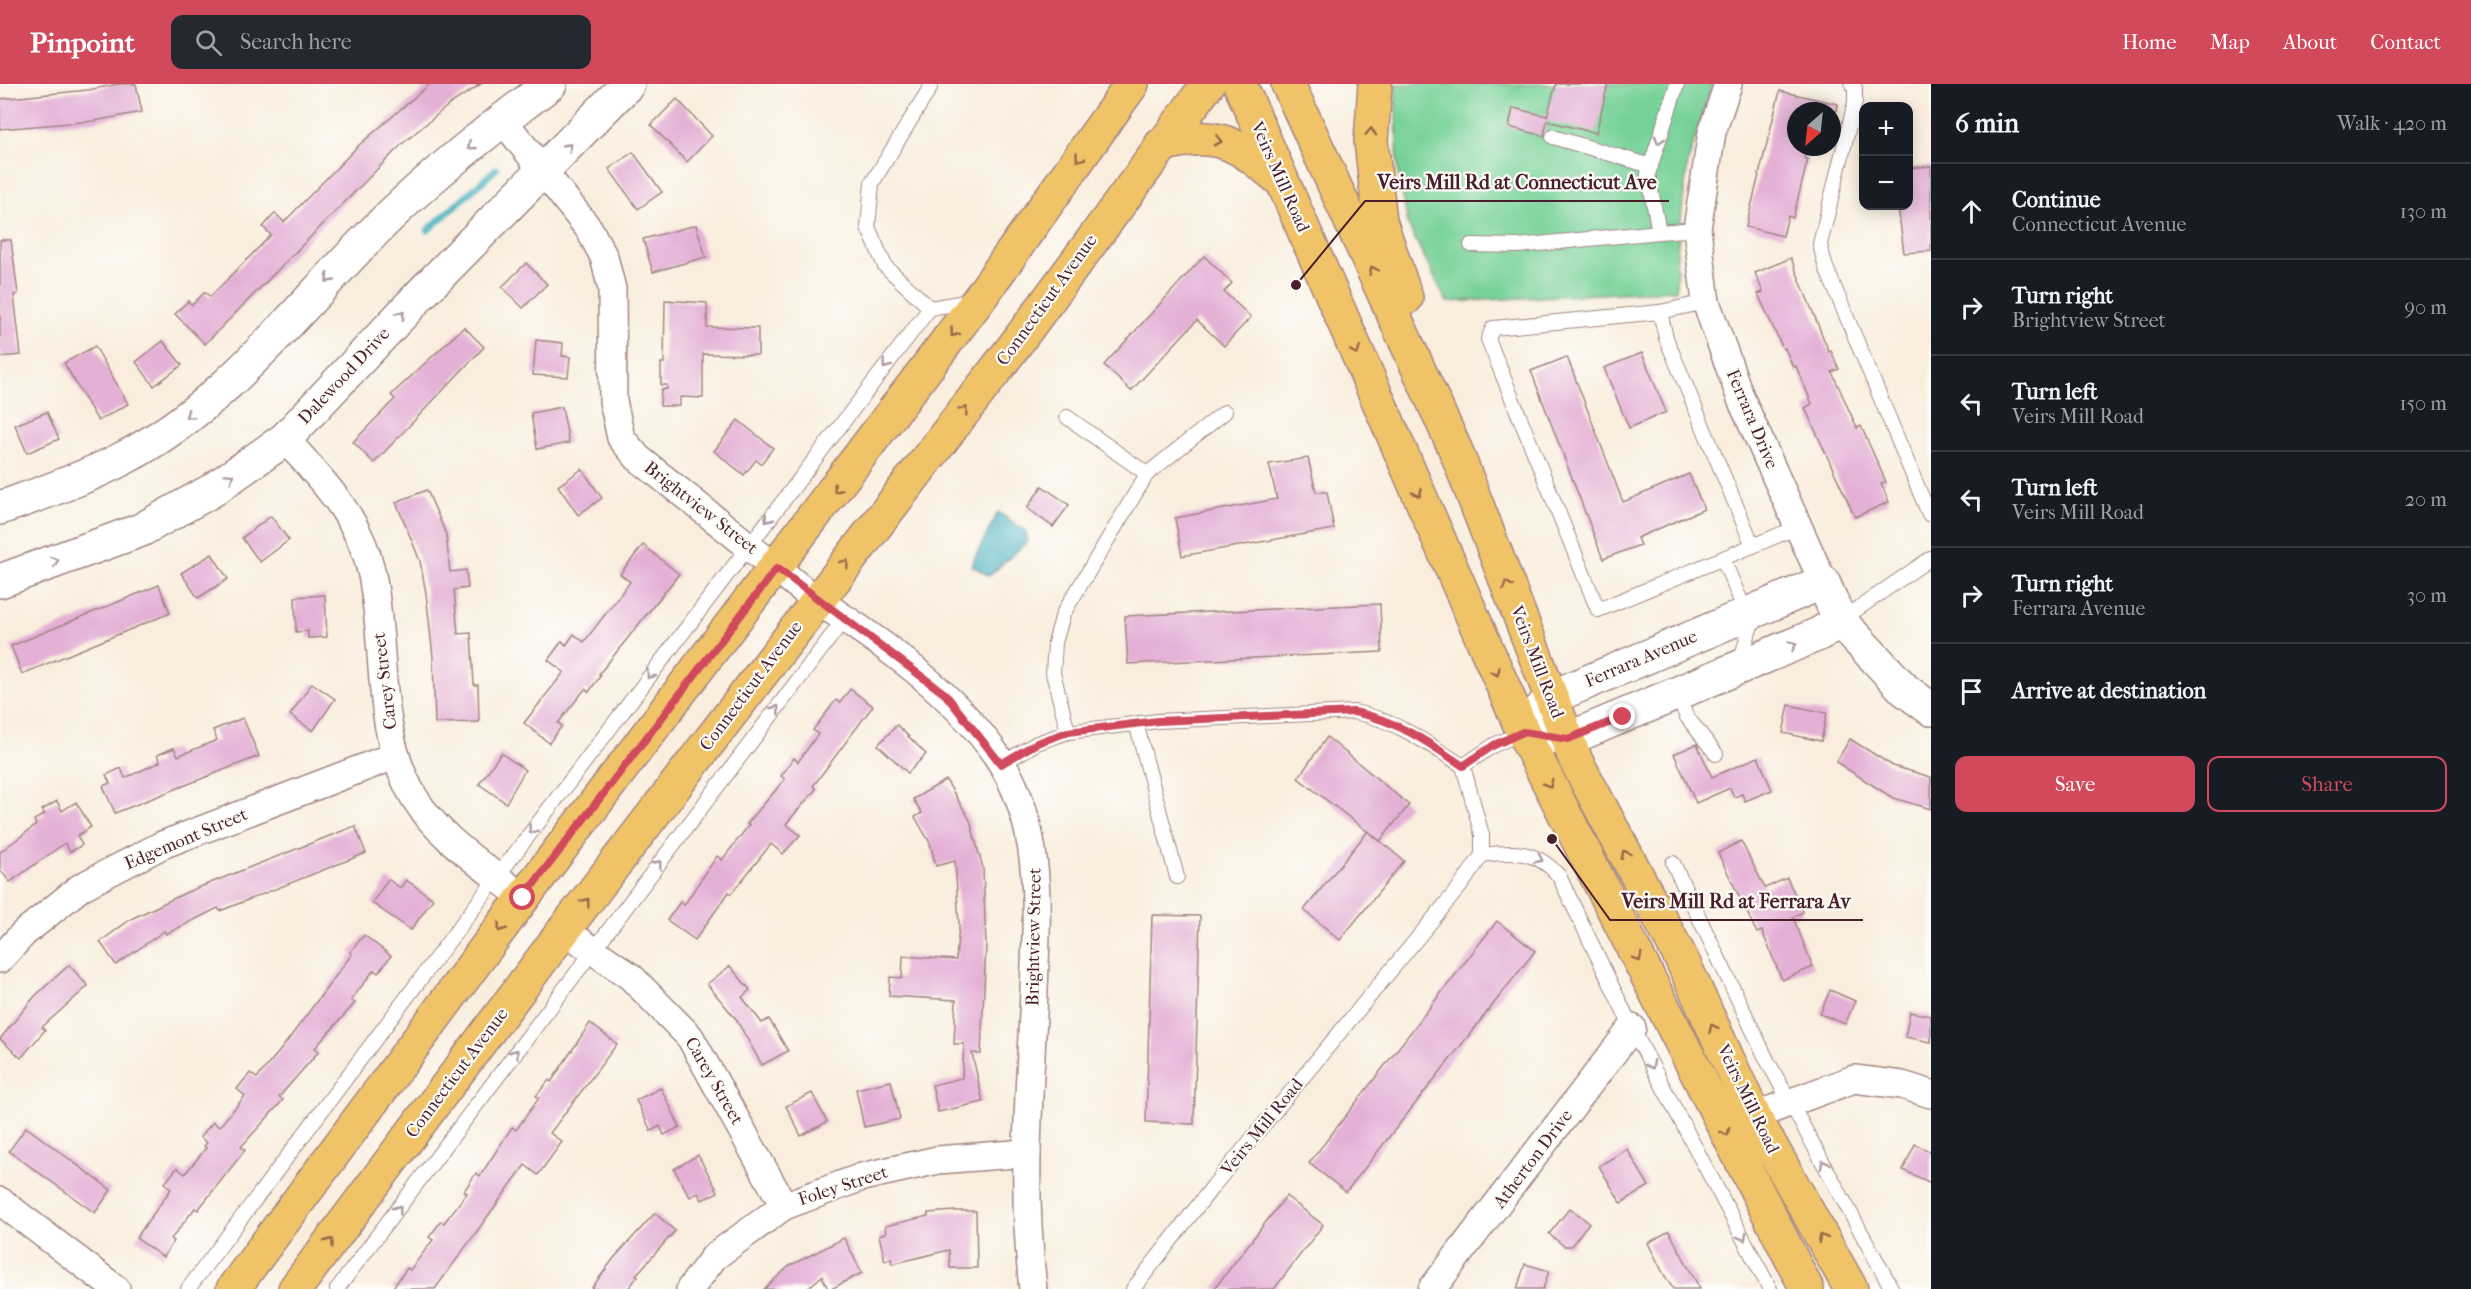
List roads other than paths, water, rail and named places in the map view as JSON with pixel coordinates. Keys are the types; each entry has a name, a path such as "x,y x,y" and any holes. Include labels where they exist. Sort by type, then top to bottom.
{"main road":[{"path":"233,1289 523,898 777,568 979,299 1120,97 1132,84"},
{"name":"Connecticut Avenue","path":"295,1289 564,930 816,600 1012,349 1208,84"},
{"name":"Veirs Mill Road","path":"1240,84 1523,732 1807,1289"},
{"name":"Veirs Mill Road","path":"1288,84 1456,451 1576,761 1682,960 1754,1116 1851,1289"},
{"path":"1375,84 1371,141 1380,220 1456,451"},
{"path":"1161,145 1192,137 1225,141 1251,156 1282,182"}],"street":[{"path":"0,508 123,459 176,424 229,384 393,213 502,119 550,84"},
{"name":"Dalewood Drive","path":"0,581 141,530 211,490 285,439 420,295 544,172 628,84"},
{"name":"Ferrara Drive","path":"1727,84 1712,132 1697,229 1706,302 1742,399 1840,621 1905,690 1931,709"},
{"name":"Brightview Street","path":"502,119 589,229 604,257 612,289 614,401 621,438 638,458 816,600 845,618 945,694 1001,764 1023,809 1035,857 1037,914 1027,1153 1027,1225 1033,1289"},
{"name":"Carey Street","path":"285,439 334,492 353,522 372,574 394,756 413,796 429,820 451,842 523,898"},
{"name":"Ferrara Avenue","path":"1523,732 1550,698 1823,582"},
{"path":"1523,732 1568,739 1819,634 1840,621"},
{"name":"Edgemont Street","path":"0,959 24,933 81,887 162,845 394,756"},
{"name":"Carey Street","path":"564,930 631,977 690,1037 784,1206"},
{"name":"Atherton Drive","path":"1436,1288 1632,1028"},
{"path":"1754,1116 1792,1104 1854,1079 1902,1085 1931,1094"},
{"name":"Foley Street","path":"690,1289 714,1257 784,1206 862,1177 938,1160 1027,1153"},
{"path":"0,1201 116,1289"}],"lane":[{"path":"1659,232 1648,174 1677,84"},
{"path":"1852,84 1855,88 1855,102 1820,244 1825,265 1929,514"},
{"path":"930,88 872,183 868,227 885,266 930,308"},
{"path":"1552,137 1651,166"},
{"path":"1471,245 1518,246 1697,229"},
{"path":"188,1289 497,876 930,308 979,299"},
{"path":"1706,302 1660,312 1493,328 1488,339 1598,610 1798,527"},
{"path":"1660,312 1666,338 1753,546"},
{"path":"1068,732 1053,673 1055,643 1063,614 1146,474 1225,412"},
{"path":"1067,417 1146,474"},
{"path":"1840,621 1931,558"},
{"path":"1723,559 1751,625 1748,641 1737,669"},
{"path":"337,1289 845,618"},
{"path":"1677,695 1687,717 1716,754"},
{"path":"1001,764 1037,743 1068,732 1136,723 1354,712 1377,716 1397,725 1463,766 1482,835 1482,855 1514,850 1526,853 1542,859 1560,876 1632,1028 1770,1289"},
{"path":"1136,723 1177,877"},
{"path":"1463,766 1494,745 1523,732"},
{"name":"Veirs Mill Road","path":"1133,1289 1214,1185 1462,884 1482,855"},
{"name":"Veirs Mill Road","path":"1673,863 1767,1060 1893,1289"}],"water":[{"path":"998,512 1026,531 1028,541 989,576 971,565"}],"waterway":[{"path":"428,230 496,169"}],"place":[{"name":"Veirs Mill Rd at Connecticut Ave","path":"1296,285"},
{"name":"Veirs Mill Rd at Ferrara Av","path":"1552,839"}]}
